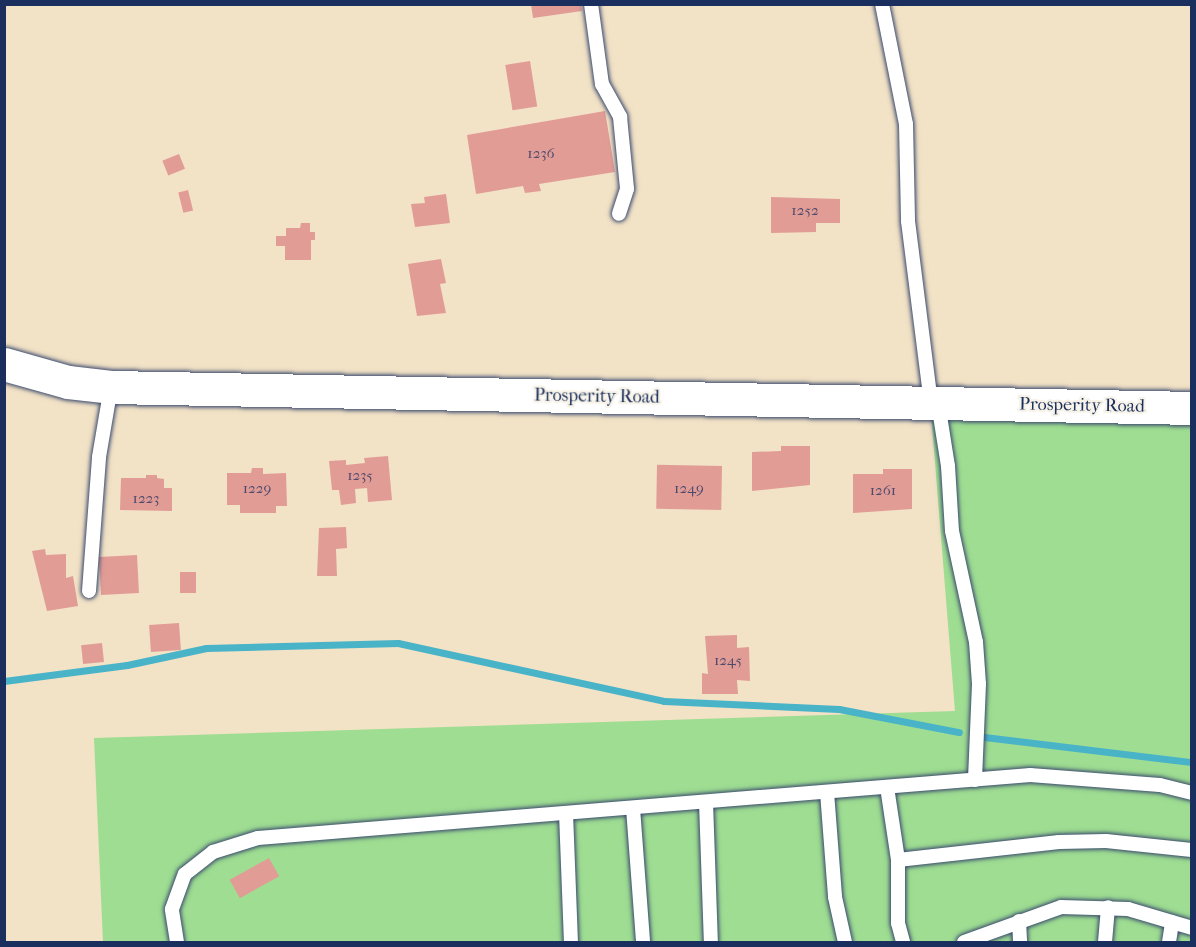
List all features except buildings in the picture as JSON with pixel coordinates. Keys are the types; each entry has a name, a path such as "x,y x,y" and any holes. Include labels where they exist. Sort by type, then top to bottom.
{"street":[{"name":"Prosperity Road","path":"4,364 68,382 111,387 1191,408"}],"lane":[{"path":"591,4 602,84 620,117 627,189 619,214"},
{"path":"882,4 906,124 908,221 934,403 948,466 952,531 976,642 979,684 975,780"},
{"path":"89,591 99,457 111,387"},
{"path":"177,942 172,909 185,874 213,852 258,838 1030,775 1160,785 1191,793"},
{"path":"887,787 898,860 898,923 903,942"},
{"path":"827,792 835,897 845,942"},
{"path":"706,802 711,942"},
{"path":"633,808 643,942"},
{"path":"566,813 571,942"},
{"path":"898,860 1059,842 1106,841 1191,850"},
{"path":"964,942 1060,907 1108,907 1191,928"},
{"path":"1105,942 1108,907"},
{"path":"1019,921 1020,942"},
{"path":"1169,942 1172,922"}],"green space":[{"path":"931,413 1191,418 1191,942 103,942 94,738 955,711"}],"waterway":[{"path":"4,681 127,665 206,648 398,643 664,701 839,709 959,732"},
{"path":"984,737 1192,762"}]}
